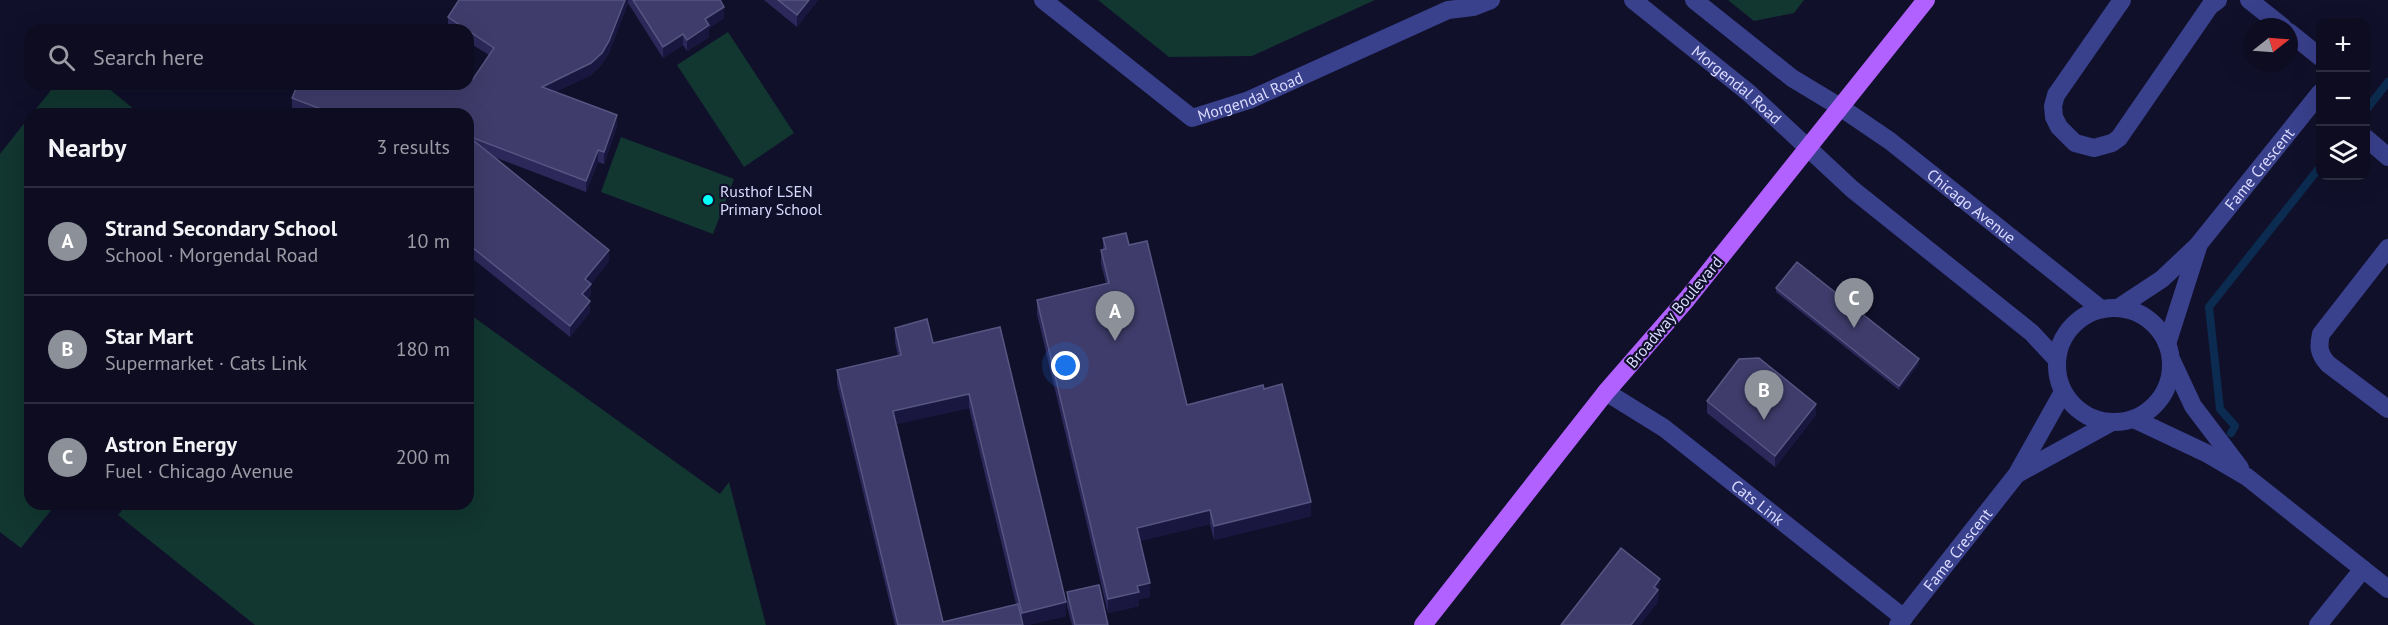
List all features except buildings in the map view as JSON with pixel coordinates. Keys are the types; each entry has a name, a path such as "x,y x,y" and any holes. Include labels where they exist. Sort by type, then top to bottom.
{"main road":[{"name":"Broadway Boulevard","path":"1423,625 1606,392 1687,299 1926,0"}],"street":[{"name":"Morgendal Road","path":"1042,0 1192,118 1249,100 1453,5 1473,7 1491,0"},
{"name":"Morgendal Road","path":"1633,0 1749,93 1808,148"},
{"path":"1694,0 1792,78 1840,107"},
{"path":"2122,0 2056,95 2054,117 2059,128 2066,136 2084,146 2103,146 2119,138 2210,6 2218,0"},
{"path":"2249,0 2272,18"},
{"path":"2298,39 2316,54"},
{"name":"Fame Crescent","path":"2109,308 2162,279 2198,245 2316,102"},
{"name":"Chicago Avenue","path":"1840,107 1899,148 2109,308"},
{"path":"2370,141 2388,157"},
{"path":"1808,148 1852,189 2032,333 2057,360"},
{"name":"Fame Crescent","path":"2169,352 2198,245"},
{"path":"2388,248 2321,334 2319,345 2321,357 2328,364 2388,409"},
{"path":"2169,352 2168,383 2158,402 2148,412 2134,419 2110,423 2083,414 2063,392 2058,376 2057,360 2064,337 2080,319 2109,308 2128,309 2145,317 2158,328 2169,352 2193,406 2247,477"},
{"name":"Cats Link","path":"1606,392 1664,428 1901,621"},
{"name":"Fame Crescent","path":"1901,621 2017,474 2063,392"},
{"path":"2134,419 2206,453 2247,477 2388,589"},
{"name":"Fame Crescent","path":"2017,474 2110,423"},
{"path":"2318,625 2363,568"}],"green space":[{"path":"1098,0 1375,0 1252,56 1169,57"},
{"path":"1728,0 1804,0 1794,13 1754,21"},
{"path":"728,32 794,133 744,167 677,65"},
{"path":"51,90 110,90 133,108 37,108"},
{"path":"24,124 24,510 51,510 21,548 0,532 0,154"},
{"path":"621,137 734,179 713,234 601,192"},
{"path":"474,317 720,494 729,482 766,625 255,625 118,515 122,510 474,510"}],"waterway":[{"path":"2370,105 2388,82"},
{"path":"2231,433 2235,426 2220,409 2209,307 2316,172"}],"place":[{"name":"Rusthof LSEN Primary School","path":"708,200"},
{"name":"Astron Energy","path":"1854,328"},
{"name":"Strand Secondary School","path":"1115,341"},
{"name":"Star Mart","path":"1764,420"}]}
